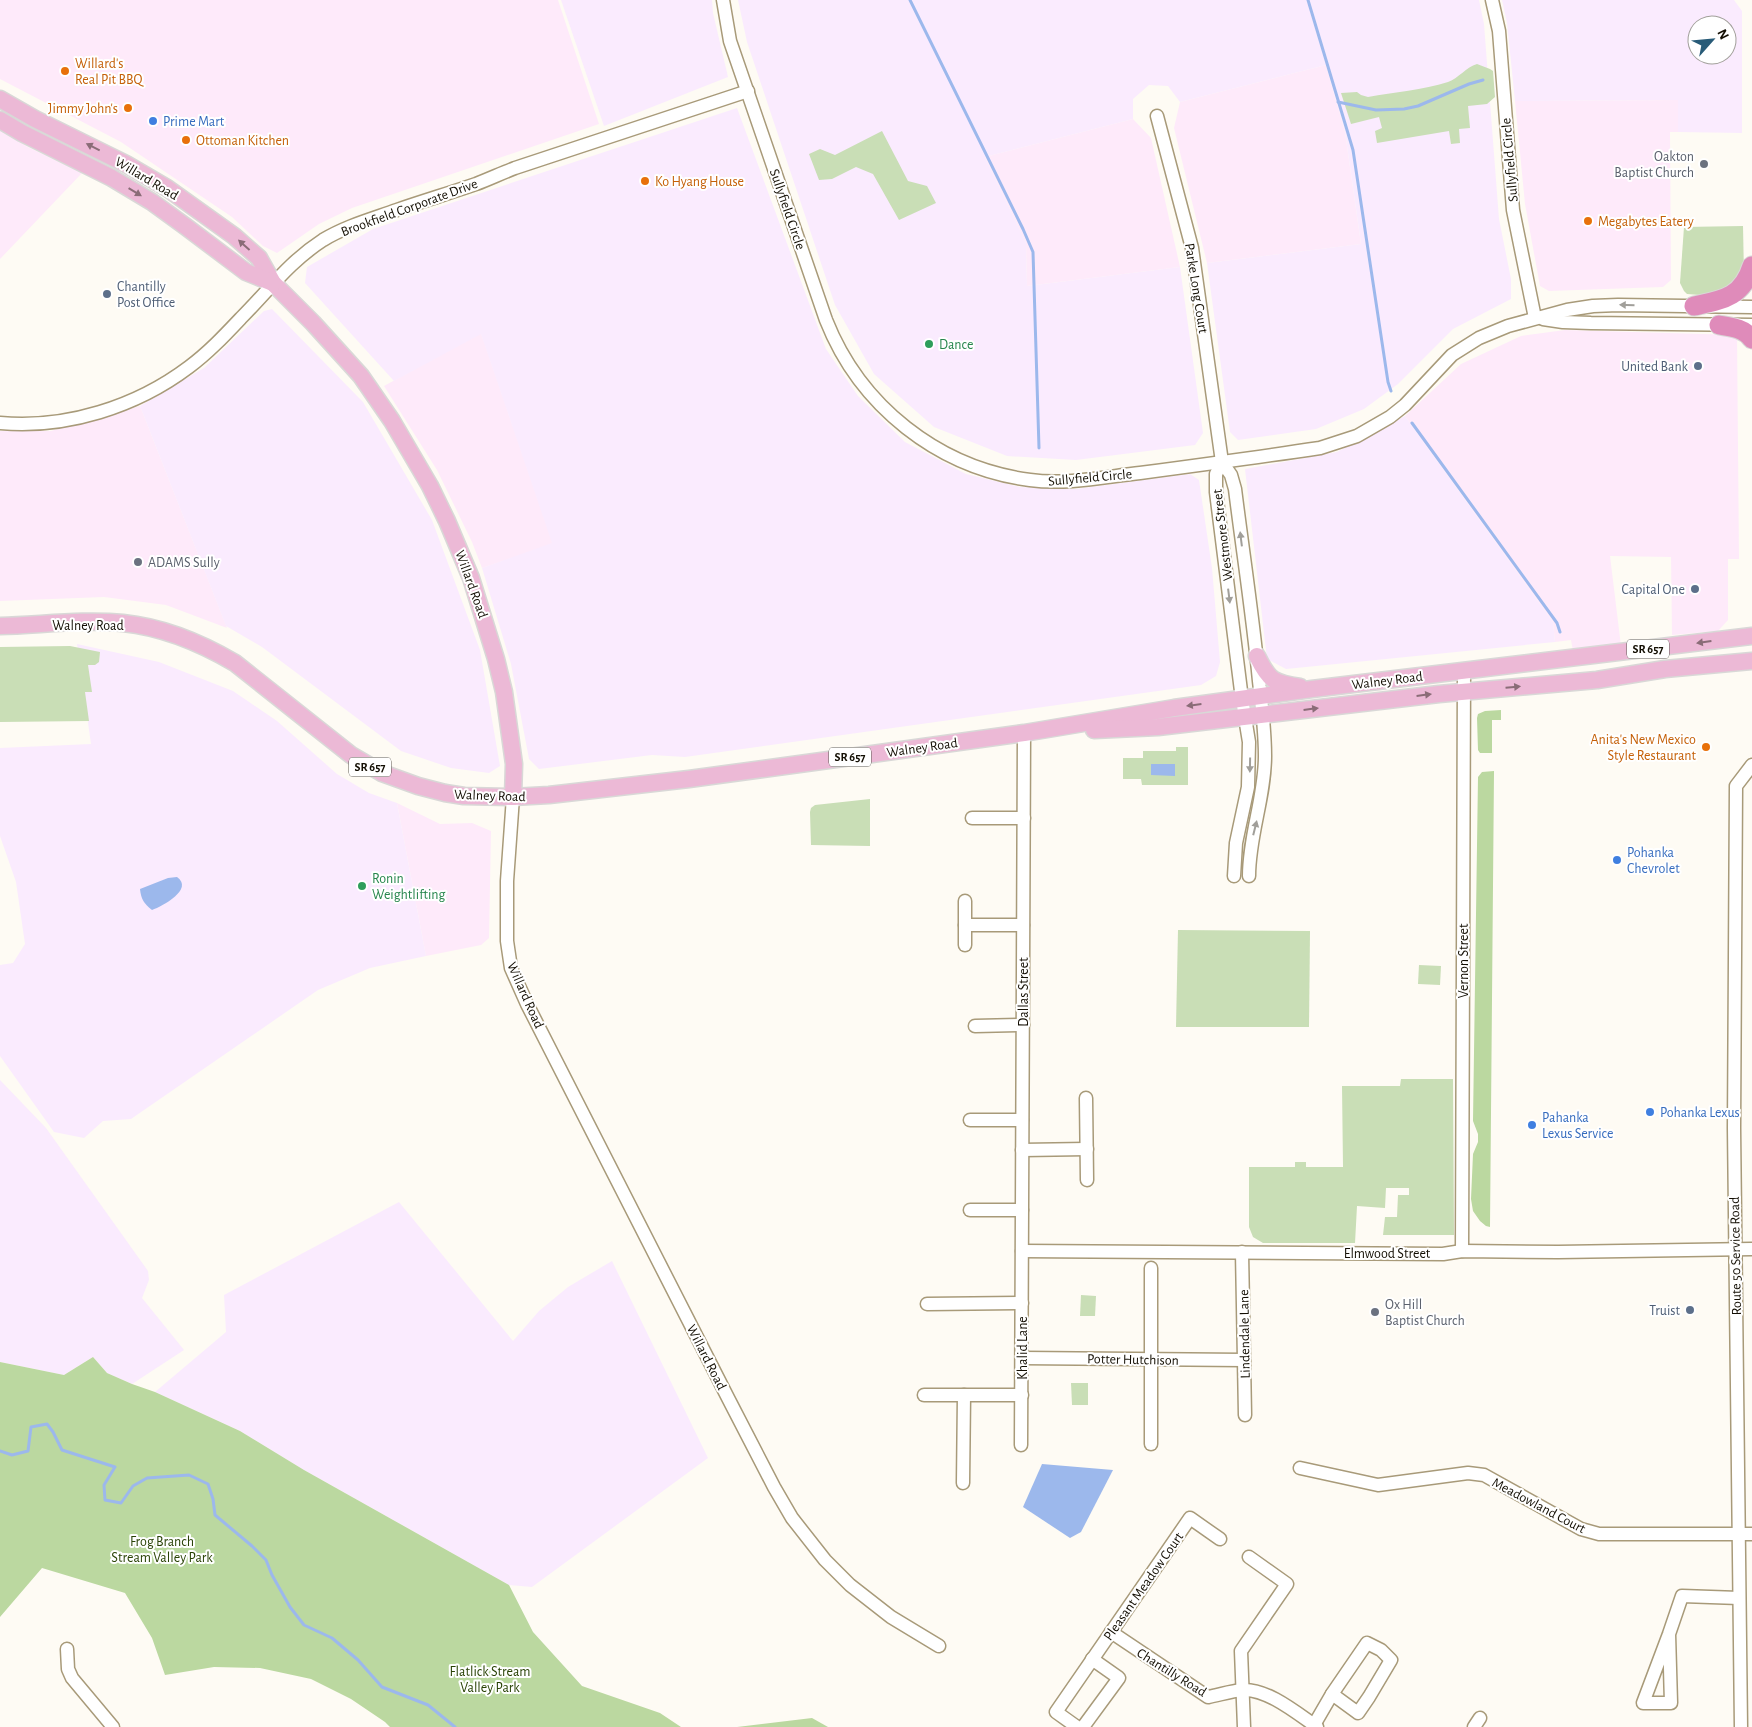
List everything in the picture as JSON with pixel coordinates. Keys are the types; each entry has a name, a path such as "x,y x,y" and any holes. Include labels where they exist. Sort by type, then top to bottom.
{"highway":[{"path":"1694,306 1727,298 1738,292 1746,282 1752,266"},
{"path":"1719,325 1739,329 1748,334 1752,339"}],"main road":[{"name":"Willard Road","path":"0,98 35,119 126,164 167,188 234,236 259,258 273,283 313,322 361,376 392,421 419,467 447,521 471,578 496,659 511,734 514,764 513,797"},
{"name":"Willard Road","path":"0,120 120,183 185,226 246,272 273,283"},
{"name":"Walney Road","path":"0,626 102,622 124,623 191,641 235,663 344,750 382,773 445,793 464,796 513,797 549,795 690,779 1024,733 1174,708 1312,689 1752,636"},
{"path":"1257,656 1264,671 1272,679 1286,685 1312,689"},
{"name":"Walney Road","path":"1024,733 1158,727 1464,691 1597,680 1665,669 1752,661"}],"street":[{"name":"Sullyfield Circle","path":"724,0 730,41 823,311 835,340 860,382 890,415 910,432 946,454 996,474 1031,480 1074,481 1320,448 1357,436 1390,417 1404,406 1441,366 1464,346 1494,332 1535,318 1593,306 1752,307"},
{"name":"Sullyfield Circle","path":"1492,0 1499,30 1513,210 1535,318"},
{"name":"Brookfield Corporate Drive","path":"0,423 31,424 76,418 117,406 148,393 175,377 206,353 288,267 306,252 347,228 478,183 515,168 748,91"},
{"name":"Parke Long Court","path":"1157,116 1192,248 1222,462"},
{"name":"Sullyfield Circle","path":"1535,318 1572,323 1752,325"},
{"name":"Westmore Street","path":"1234,876 1236,843 1250,774 1249,742 1216,492 1216,474 1222,462 1231,475 1235,489 1263,714 1265,774 1263,793 1251,841 1249,876"},
{"name":"Vernon Street","path":"1462,1251 1464,671"},
{"name":"Dallas Street","path":"1022,1250 1024,733"},
{"name":"Route 50 Service Road","path":"1741,1727 1739,1598 1746,1534 1735,1249 1736,786 1752,765"},
{"name":"Willard Road","path":"513,797 507,882 507,941 512,968 531,1011 728,1398 792,1518 825,1560 850,1585 891,1617 940,1646"},
{"path":"972,818 1024,818"},
{"path":"965,901 965,945"},
{"path":"965,925 1023,925"},
{"path":"975,1026 1023,1025"},
{"path":"1086,1098 1087,1180"},
{"path":"970,1120 1022,1120"},
{"path":"1022,1150 1087,1149"},
{"path":"970,1210 1022,1210"},
{"name":"Elmwood Street","path":"1022,1250 1443,1254 1462,1251 1558,1252 1752,1249"},
{"name":"Khalid Lane","path":"1021,1445 1022,1250"},
{"name":"Lindendale Lane","path":"1242,1252 1245,1415"},
{"path":"1151,1268 1151,1444"},
{"path":"927,1304 1022,1303"},
{"name":"Potter Hutchison","path":"1022,1358 1244,1360"},
{"path":"924,1395 1022,1394"},
{"path":"963,1483 964,1395"},
{"name":"Meadowland Court","path":"1300,1468 1378,1485 1468,1473 1484,1475 1581,1529 1599,1534 1746,1534"},
{"name":"Pleasant Meadow Court","path":"1076,1727 1056,1712 1190,1518 1220,1539"},
{"path":"1244,1727 1241,1651 1287,1584 1249,1558"},
{"path":"1670,1634 1671,1704 1643,1703 1670,1634 1682,1596 1739,1598"},
{"name":"Chantilly Road","path":"1111,1632 1208,1697 1244,1690 1272,1697 1316,1726"},
{"path":"1316,1726 1332,1694 1367,1643 1381,1650 1390,1660 1358,1713 1332,1694"},
{"path":"67,1650 68,1669 72,1678 112,1727"},
{"path":"1083,1727 1119,1678 1092,1659"}],"shaded area":[{"path":"0,0 558,0 599,124 352,208 319,224 277,253 263,246 232,217 121,142 0,79"},
{"path":"561,0 712,0 713,13 728,77 604,126"},
{"path":"738,0 1479,0 1484,24 1499,219 1511,279 1511,299 1453,329 1398,384 1364,409 1316,429 1238,440 1230,432 1207,263 1361,244 1345,132 1326,65 1180,102 1168,86 1149,85 1133,99 1133,119 985,157 1026,243 1027,286 1180,267 1203,433 1195,445 1076,460 1007,456 934,427 874,374 835,305 747,42"},
{"path":"1502,0 1734,0 1742,11 1742,133 1678,132 1678,100 1515,101 1507,23"},
{"path":"1326,65 1345,132 1361,244 1207,263 1174,128 1180,102"},
{"path":"1679,100 1678,132 1670,132 1671,280 1663,287 1549,291 1540,286 1525,204 1515,101"},
{"path":"737,108 826,349 858,396 905,442 966,474 1020,487 1076,489 1190,474 1199,480 1212,568 1220,662 1216,676 1201,685 685,757 652,755 539,769 529,759 511,664 482,568 552,543 481,334 394,381 305,283 307,267 373,229"},
{"path":"1133,119 1151,138 1180,267 1027,286 1026,243 985,157"},
{"path":"0,129 26,146 82,173 0,259"},
{"path":"272,309 363,402 432,520 480,650 500,766 489,773 451,768 401,751 262,647 226,626 140,406 204,368 264,311"},
{"path":"1565,330 1737,335 1739,559 1728,559 1728,620 1718,631 1672,635 1671,557 1610,556 1621,646 1573,651 1571,640 1555,642 1553,622 1405,416 1461,364 1521,336"},
{"path":"481,333 553,544 482,568 472,542 437,470 384,386"},
{"path":"140,406 227,628 166,605 104,597 0,601 0,431 51,431"},
{"path":"1405,416 1553,622 1555,642 1286,669 1267,659 1245,469 1337,452"},
{"path":"77,644 159,662 233,691 277,721 337,774 369,793 397,803 426,956 370,968 318,990 131,1119 103,1121 84,1138 54,1132 0,1056 0,965 13,963 25,944 16,882 0,836 0,748 91,744"},
{"path":"397,803 440,824 472,823 491,831 489,938 481,945 426,956"},
{"path":"0,1080 46,1128 148,1271 149,1280 142,1298 184,1350 132,1384 107,1373 93,1357 64,1375 0,1362"},
{"path":"399,1202 513,1341 539,1311 568,1287 612,1261 708,1458 532,1587 509,1585 304,1470 240,1431 155,1392 226,1332 224,1295"}],"green space":[{"path":"1477,64 1493,71 1495,97 1487,104 1468,106 1470,128 1459,129 1460,143 1451,144 1449,131 1377,143 1375,131 1382,128 1379,117 1351,124 1341,93 1357,92 1368,97 1429,87 1448,82"},
{"path":"882,131 908,181 927,186 936,203 899,220 873,174 856,167 832,179 819,180 809,154 820,149 835,155"},
{"path":"1743,226 1744,275 1742,280 1713,296 1687,294 1680,283 1684,227"},
{"path":"70,646 100,652 99,662 95,665 88,665 92,692 85,692 89,721 0,722 0,647"},
{"path":"1501,710 1501,720 1492,720 1492,753 1480,753 1478,750 1478,714 1485,711"},
{"path":"1176,747 1188,747 1188,785 1142,785 1141,779 1123,779 1123,758 1143,758 1143,751 1176,751"},
{"path":"1494,771 1490,1227 1480,1221 1473,1211 1471,1199 1473,1154 1478,1142 1478,1134 1473,1121 1478,777 1482,772"},
{"path":"870,799 870,846 811,845 811,808 815,805"},
{"path":"1178,930 1310,931 1309,1027 1176,1027"},
{"path":"1419,965 1441,966 1440,985 1418,984"},
{"path":"1401,1079 1453,1079 1454,1235 1383,1235 1385,1217 1397,1217 1398,1195 1409,1195 1409,1188 1386,1188 1385,1208 1357,1206 1355,1243 1263,1243 1253,1237 1249,1227 1249,1167 1295,1167 1295,1162 1306,1162 1306,1167 1343,1167 1342,1086 1400,1086"},
{"path":"1081,1295 1096,1296 1095,1316 1080,1316"},
{"path":"93,1357 107,1373 155,1392 240,1431 304,1470 509,1585 533,1632 582,1686 660,1713 681,1727 390,1727 351,1699 311,1679 260,1668 214,1667 165,1675 152,1638 125,1593 42,1568 0,1617 0,1362 64,1375"},
{"path":"1071,1383 1088,1383 1088,1405 1072,1405"},
{"path":"812,1718 828,1727 737,1727"}],"water":[{"path":"1151,764 1175,764 1175,776 1151,775"},
{"path":"177,877 182,887 175,896 152,910 147,906 142,898 140,889 168,878"},
{"path":"1042,1464 1113,1470 1081,1532 1070,1538 1023,1507"}],"waterway":[{"path":"910,0 1033,252 1039,448"},
{"path":"1308,0 1353,150 1388,382 1391,391"},
{"path":"1338,102 1376,110 1404,109 1418,106 1483,80"},
{"path":"1412,423 1557,623 1560,632"},
{"path":"0,1451 12,1455 28,1451 31,1427 47,1424 62,1450 115,1467 104,1485 105,1500 121,1503 133,1486 147,1478 189,1475 208,1484 213,1499 215,1515 266,1560 290,1607 304,1625 332,1638 358,1660 382,1687 428,1705 455,1727"}],"place":[{"name":"Willard's Real Pit BBQ","path":"65,71"},
{"name":"Jimmy John's","path":"128,108"},
{"name":"Prime Mart","path":"153,121"},
{"name":"Ottoman Kitchen","path":"186,140"},
{"name":"Oakton Baptist Church","path":"1704,164"},
{"name":"Ko Hyang House","path":"645,181"},
{"name":"Megabytes Eatery","path":"1588,221"},
{"name":"Chantilly Post Office","path":"107,294"},
{"name":"Dance","path":"929,344"},
{"name":"United Bank","path":"1698,366"},
{"name":"ADAMS Sully","path":"138,562"},
{"name":"Capital One","path":"1695,589"},
{"name":"Anita's New Mexico Style Restaurant","path":"1706,747"},
{"name":"Pohanka Chevrolet","path":"1617,860"},
{"name":"Ronin Weightlifting","path":"362,886"},
{"name":"Pohanka Lexus","path":"1650,1112"},
{"name":"Pahanka Lexus Service","path":"1532,1125"},
{"name":"Truist","path":"1690,1310"},
{"name":"Ox Hill Baptist Church","path":"1375,1312"}],"park label":[{"name":"Frog Branch Stream Valley Park","path":"162,1549"},
{"name":"Flatlick Stream Valley Park","path":"490,1679"}]}
